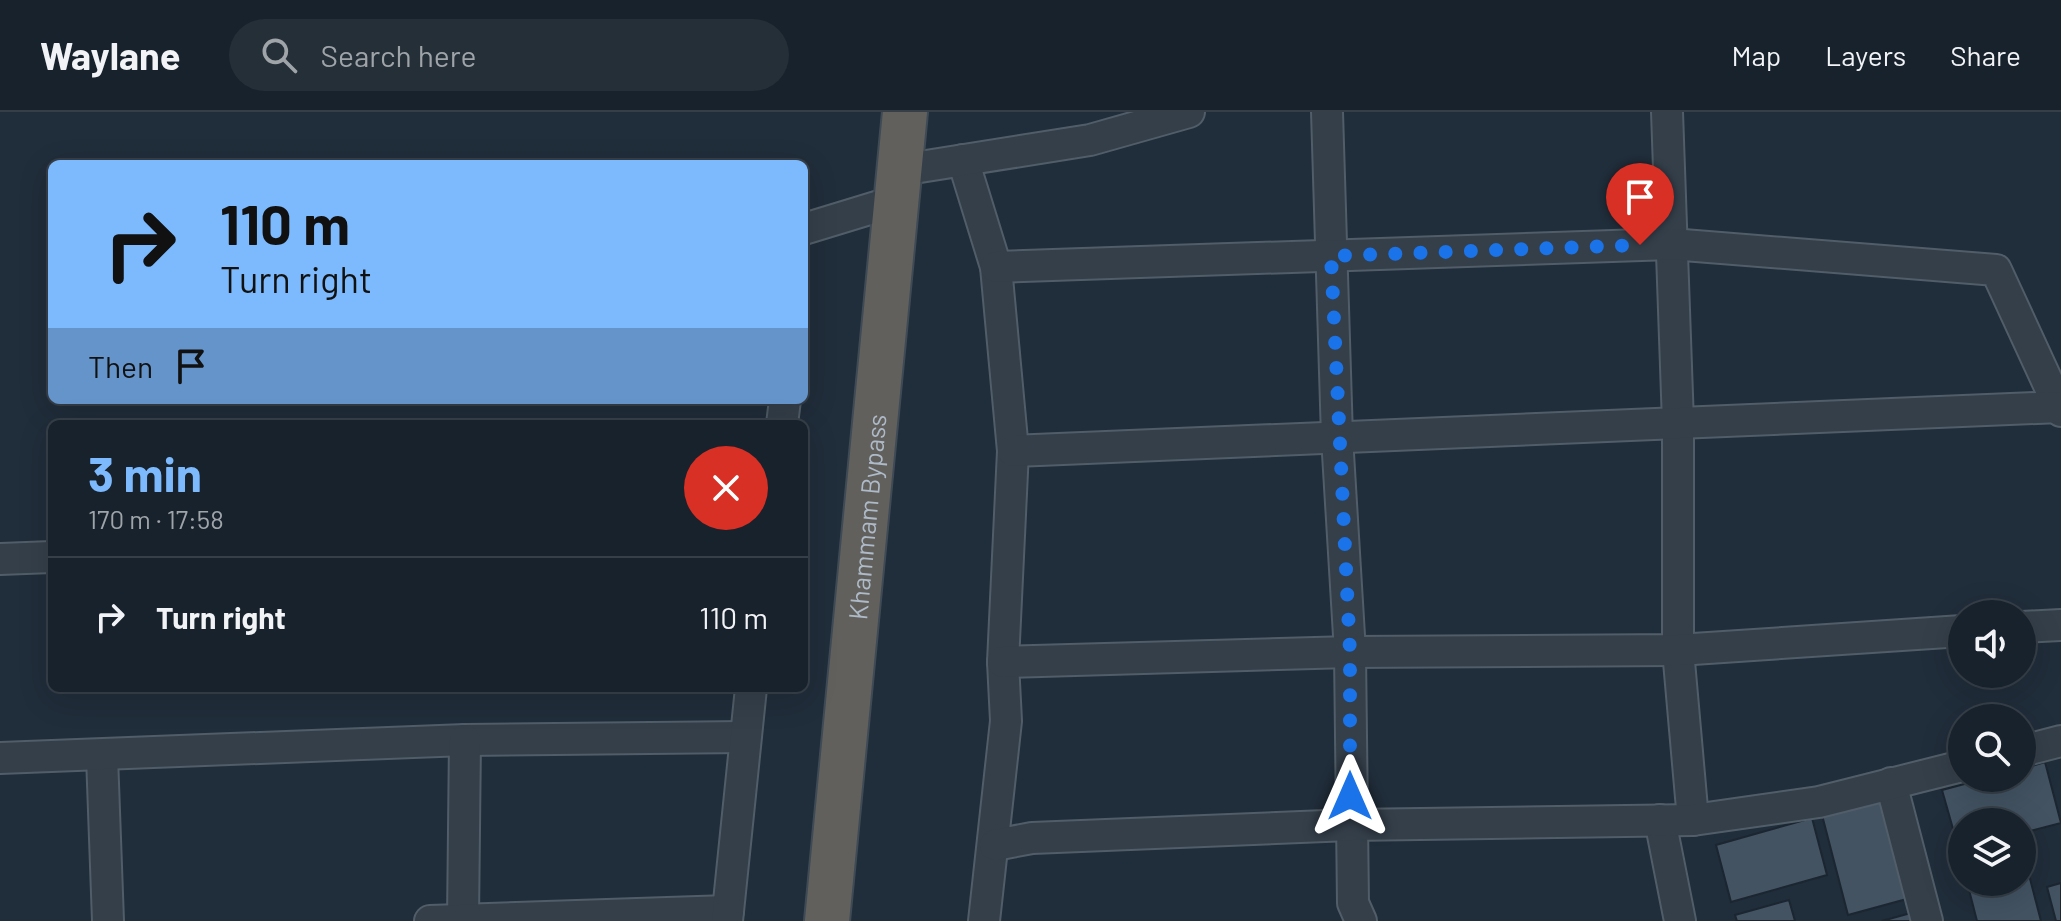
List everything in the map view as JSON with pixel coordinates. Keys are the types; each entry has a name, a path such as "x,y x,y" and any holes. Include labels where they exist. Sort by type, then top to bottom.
{"highway":[{"name":"Khammam Bypass","path":"827,921 905,112"}],"street":[{"path":"808,227 963,160 1090,140 1189,112"},
{"path":"1327,112 1337,437 1350,652 1353,903 1361,921"},
{"path":"1667,112 1678,423 1678,650 1693,820"},
{"path":"963,160 996,267 1013,451 1003,662 1006,721 995,845 984,921"},
{"path":"996,267 1671,244 1996,270 2060,409 1013,451"},
{"path":"0,559 48,557"},
{"path":"2036,626 2061,625"},
{"path":"1003,662 1350,652 1678,650 1948,632"},
{"path":"430,921 728,916 751,692"},
{"path":"0,758 465,740 745,737"},
{"path":"463,919 465,740"},
{"path":"2036,747 2061,741"},
{"path":"102,756 108,921"},
{"path":"995,845 1032,838 1350,825 1693,820 1819,802 1948,769"},
{"path":"1891,783 1927,921"},
{"path":"1660,820 1680,921"}],"building":[{"path":"2045,762 2061,823 2036,829 2036,808 1948,808 1948,811 1942,790 1948,788 1948,792 2036,792 2036,765"},
{"path":"1887,798 1914,897 1848,915 1822,815"},
{"path":"1812,818 1827,875 1731,902 1716,845"},
{"path":"2061,883 2061,921 2056,921 2047,887"},
{"path":"1971,896 2034,896 2041,921 1977,921"},
{"path":"1789,900 1795,921 1737,921 1735,915"},
{"path":"1918,911 1921,921 1882,921"}],"route":[{"path":"1350,796 1350,652 1337,437 1331,256 1640,245"}]}
